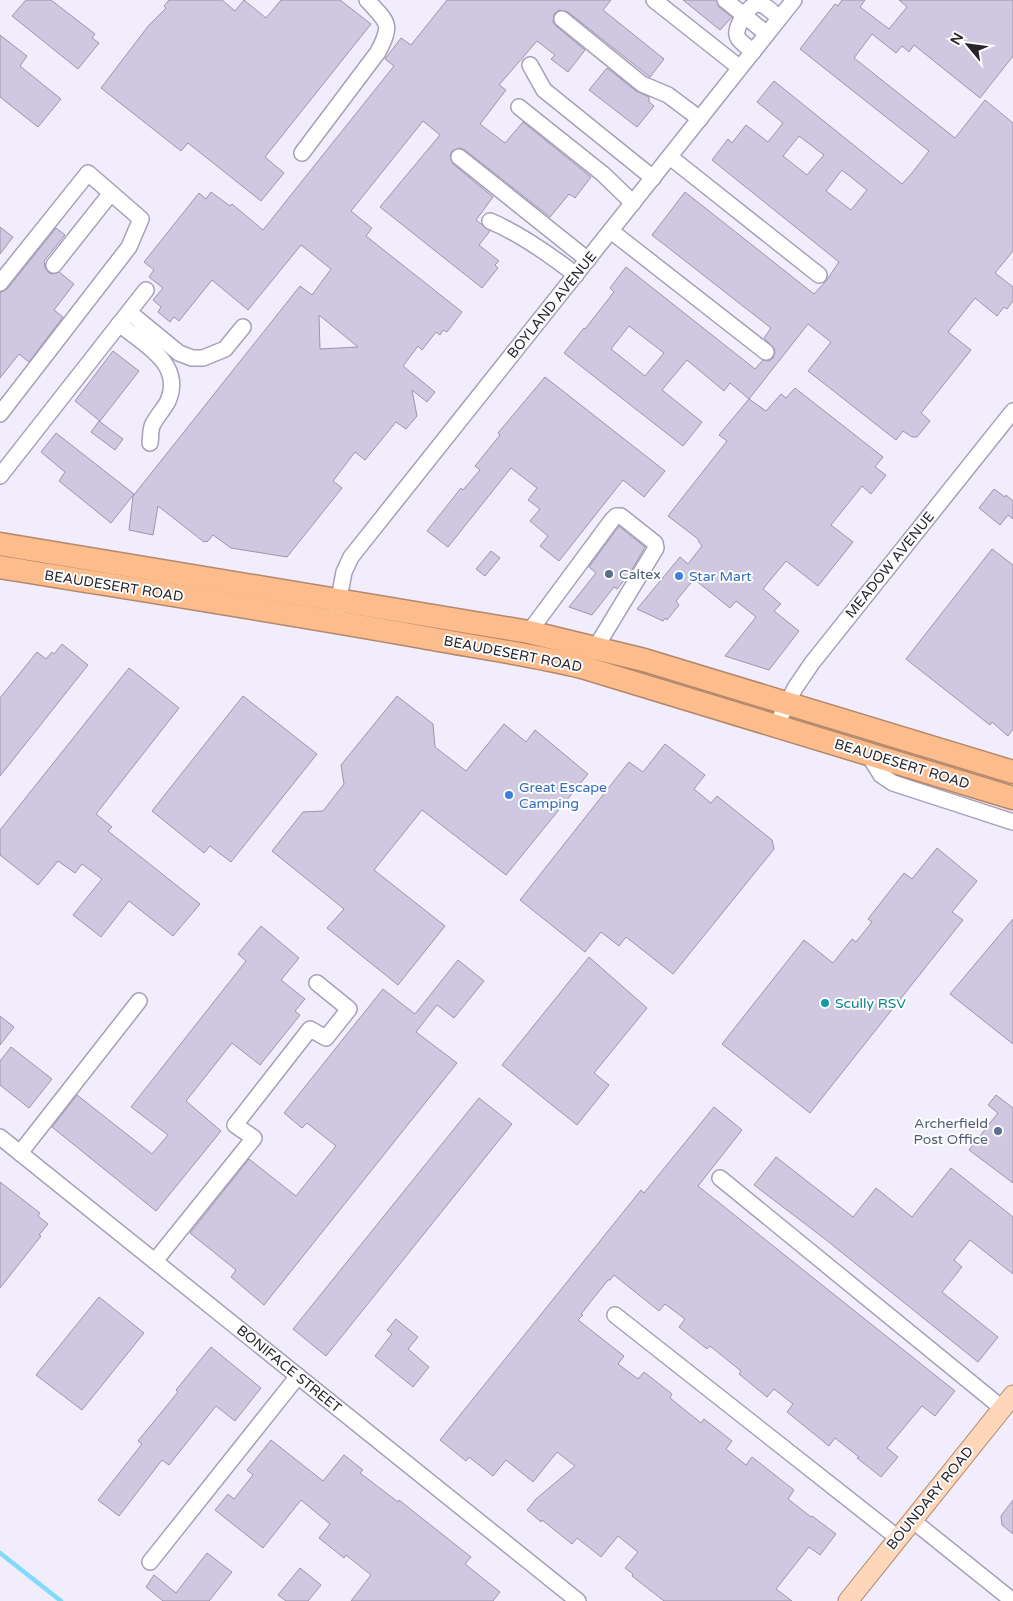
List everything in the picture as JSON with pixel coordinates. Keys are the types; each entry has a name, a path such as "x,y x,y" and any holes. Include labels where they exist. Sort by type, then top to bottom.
{"highway":[{"name":"BEAUDESERT ROAD","path":"5,545 339,599 529,632 596,647 1013,772"},
{"name":"BEAUDESERT ROAD","path":"2,572 335,622 557,661 1013,798"}],"main road":[{"name":"BOUNDARY ROAD","path":"848,1601 1008,1402"}],"street":[{"path":"302,153 357,82 378,52 387,35 387,28 383,17 367,0"},
{"path":"654,0 740,68"},
{"path":"725,0 767,34"},
{"name":"BOYLAND AVENUE","path":"335,622 344,572 351,558 794,0"},
{"path":"753,52 736,34 737,26 753,5 766,6 779,18"},
{"path":"562,19 642,84 668,95 700,119"},
{"path":"530,64 544,90 652,178"},
{"path":"519,107 604,174 633,203"},
{"path":"459,157 588,260"},
{"path":"670,157 819,275"},
{"path":"0,283 88,173 141,219 129,247 0,414"},
{"path":"54,265 111,193"},
{"path":"490,221 504,227 546,252 576,275"},
{"path":"611,231 766,352"},
{"path":"0,476 146,290"},
{"path":"129,312 180,353 192,358 203,358 225,349 243,327"},
{"path":"119,324 162,359 170,372 172,386 168,402 152,426 150,443"},
{"name":"MEADOW AVENUE","path":"776,726 795,688 812,663 1013,411"},
{"path":"529,632 612,520 616,516 621,516 655,544 656,548 596,647"},
{"path":"2,572 5,545"},
{"path":"868,754 881,774 893,783 1013,822"},
{"path":"155,1261 254,1138 235,1125 310,1030 326,1038 349,1009 318,983"},
{"path":"20,1153 139,1001"},
{"name":"BONIFACE STREET","path":"0,1137 578,1601"},
{"path":"720,1178 1008,1402"},
{"path":"615,1315 898,1538"},
{"path":"150,1562 298,1376"},
{"path":"912,1520 1013,1600"}],"building":[{"path":"26,0 51,0 95,34 92,38 99,43 78,69 12,16"},
{"path":"169,0 222,0 235,11 244,0 266,18 281,0 340,0 371,24 265,157 284,173 261,201 188,143 181,151 101,88 149,25 166,8 164,6"},
{"path":"447,0 611,0 603,10 664,59 650,77 568,12 559,10 554,14 553,22 556,26 585,50 568,72 551,59 555,55 537,41 499,85 506,90 480,124 505,143 523,122 591,177 575,198 569,194 550,217 465,150 460,148 452,151 450,156 453,164 493,197 476,220 490,231 479,245 499,261 495,265 498,268 482,288 380,207 440,135 423,121 351,211 372,228 366,236 462,312 447,332 443,330 440,335 436,332 422,350 418,346 403,366 435,392 427,402 412,390 417,416 406,429 396,422 365,460 355,452 333,481 342,488 287,557 231,548 213,535 207,542 204,542 158,506 153,535 129,530 133,496 300,286 312,295 331,269 301,245 248,310 212,280 179,321 174,317 170,322 158,312 161,307 153,300 163,288 149,277 154,270 144,262 199,193 206,199 211,192 230,206 232,204 263,230 394,66 385,59 401,38 411,45","holes":["319,315 358,347 320,349"]},
{"path":"683,0 716,0 719,7 732,17 720,30"},
{"path":"842,0 865,0 860,7 889,29 907,7 899,0 1013,0 1013,56 980,98 914,45 909,52 902,46 896,53 872,34 854,58 955,138 985,100 1013,123 1013,251 995,273 1013,287 1013,301 1007,309 1004,307 997,316 975,298 948,332 971,350 921,413 930,421 917,437 912,437 903,431 896,440 808,371 831,342 808,324 749,399 730,383 724,391 687,360 662,390 702,422 683,446 564,353 614,292 610,288 626,267 755,369 763,360 769,361 773,358 774,348 764,338 771,328 652,235 685,192 814,294 826,281 839,262 712,160 728,139 732,143 746,125 768,142 783,123 757,102 774,81 902,184 912,173 929,151 800,49 835,4 838,6","holes":["799,136 824,155 807,175 783,156","842,170 867,190 851,210 826,191","629,326 664,353 645,376 611,349"]},
{"path":"0,35 27,56 20,66 61,99 38,127 0,97"},
{"path":"607,68 636,91 649,97 649,102 654,106 637,127 589,90"},
{"path":"0,227 13,237 0,254"},
{"path":"56,228 65,235 44,261 45,268 49,273 59,272 74,284 54,310 63,317 29,362 19,354 0,378 0,293 7,289"},
{"path":"113,351 139,371 100,421 75,401"},
{"path":"545,377 665,471 644,497 623,480 559,561 540,546 548,536 530,521 540,509 528,500 537,488 511,468 448,547 427,531 461,488 463,490 480,470 475,466 500,435 498,433"},
{"path":"795,388 883,457 875,467 886,475 871,494 862,486 831,525 853,542 818,586 786,561 763,589 781,604 774,611 799,631 769,670 725,656 756,617 736,601 730,608 694,579 676,601 679,605 667,620 665,618 663,621 637,609 680,557 688,564 702,546 698,539 668,516 727,441 719,435 749,399 766,411 781,394 786,398"},
{"path":"99,421 123,439 115,450 91,432"},
{"path":"56,433 134,494 111,523 59,481 65,472 41,452"},
{"path":"994,489 1013,501 1013,519 1008,515 1000,525 979,508"},
{"path":"619,526 645,547 630,573 617,589 614,587 592,615 569,607 596,573 589,567"},
{"path":"992,549 1013,565 1013,729 1008,736 992,722 990,725 906,659"},
{"path":"491,551 500,558 485,576 476,569"},
{"path":"62,644 88,665 0,776 0,698 37,652 46,659 52,652 54,654"},
{"path":"129,668 179,708 96,814 112,827 108,831 200,904 173,936 129,901 101,937 73,915 102,879 82,864 75,873 58,861 38,885 0,855 0,830"},
{"path":"243,696 317,754 231,862 210,846 204,853 152,811"},
{"path":"397,696 433,724 435,747 466,771 504,724 526,742 535,730 588,774 506,875 422,810 374,870 445,926 398,985 327,928 344,909 272,851 303,812 323,811 344,784 341,765"},
{"path":"665,744 705,775 694,789 711,803 717,796 772,840 774,849 673,974 626,937 619,946 601,932 585,952 520,900 629,762 643,772"},
{"name":"Scully RSV","path":"937,848 977,881 952,912 963,920 810,1113 722,1044 804,940 833,963 852,939 856,942 872,922 868,919 904,873 912,879"},
{"path":"1013,919 1013,1044 950,994"},
{"path":"261,926 299,958 281,980 305,999 295,1011 300,1015 260,1065 232,1043 186,1101 221,1131 156,1211 52,1127 77,1095 152,1154 168,1135 131,1107 246,961 238,954"},
{"path":"589,957 647,1008 594,1073 609,1085 577,1125 502,1065"},
{"path":"458,960 484,981 454,1018 437,1005 416,1032 457,1063 264,1305 231,1277 236,1270 190,1233 249,1159 296,1196 336,1146 307,1123 302,1128 284,1113 383,989 415,1014"},
{"path":"0,1016 14,1027 0,1045"},
{"path":"11,1047 52,1079 29,1108 0,1085 0,1061"},
{"name":"Archerfield Post Office","path":"996,1095 1013,1108 1013,1183 969,1150 998,1113 988,1105"},
{"path":"479,1098 512,1124 326,1356 293,1329"},
{"path":"714,1107 742,1130 698,1186 955,1391 935,1416 922,1406 887,1448 898,1457 881,1477 835,1438 829,1446 787,1412 793,1404 774,1389 767,1397 739,1374 741,1371 710,1346 707,1349 679,1327 685,1319 665,1304 659,1311 614,1275 581,1314 583,1315 578,1320 624,1356 618,1364 638,1379 644,1372 672,1394 670,1398 701,1423 704,1419 732,1441 726,1449 746,1465 752,1457 794,1490 788,1499 836,1534 820,1555 809,1547 776,1589 792,1601 664,1601 632,1576 633,1574 625,1568 638,1552 618,1536 601,1557 577,1538 572,1544 527,1510 536,1499 575,1466 557,1452 533,1482 506,1460 493,1476 469,1457 466,1461 440,1440 641,1190 644,1193"},
{"path":"776,1157 853,1217 876,1188 912,1217 951,1168 1013,1217 1013,1274 970,1240 954,1260 962,1267 942,1292 998,1337 978,1362 825,1239 754,1185"},
{"path":"0,1182 40,1213 38,1216 48,1224 39,1235 41,1236 0,1288"},
{"path":"99,1297 144,1333 82,1410 36,1375"},
{"path":"396,1319 418,1337 408,1349 429,1367 413,1387 375,1356 392,1334 387,1330"},
{"path":"211,1347 261,1388 235,1421 216,1406 169,1465 162,1460 119,1516 98,1500 142,1444 138,1441 178,1392 176,1390"},
{"path":"271,1440 323,1481 344,1455 363,1470 360,1473 398,1502 399,1500 471,1557 465,1564 500,1592 493,1601 351,1601 371,1575 346,1555 344,1558 319,1538 330,1524 301,1500 263,1548 215,1510 228,1494 234,1499 253,1475 247,1470"},
{"path":"1013,1500 1013,1534 1002,1525 1001,1516"},
{"path":"207,1553 232,1572 209,1601 163,1601 146,1587 154,1575 176,1593"},
{"path":"300,1568 321,1585 308,1601 286,1601 278,1595"}],"waterway":[{"path":"0,1553 61,1601"}],"place":[{"name":"Caltex","path":"609,574"},
{"name":"Star Mart","path":"679,576"},
{"name":"Great Escape Camping","path":"509,795"},
{"name":"Scully RSV","path":"825,1003"},
{"name":"Archerfield Post Office","path":"998,1131"}]}
